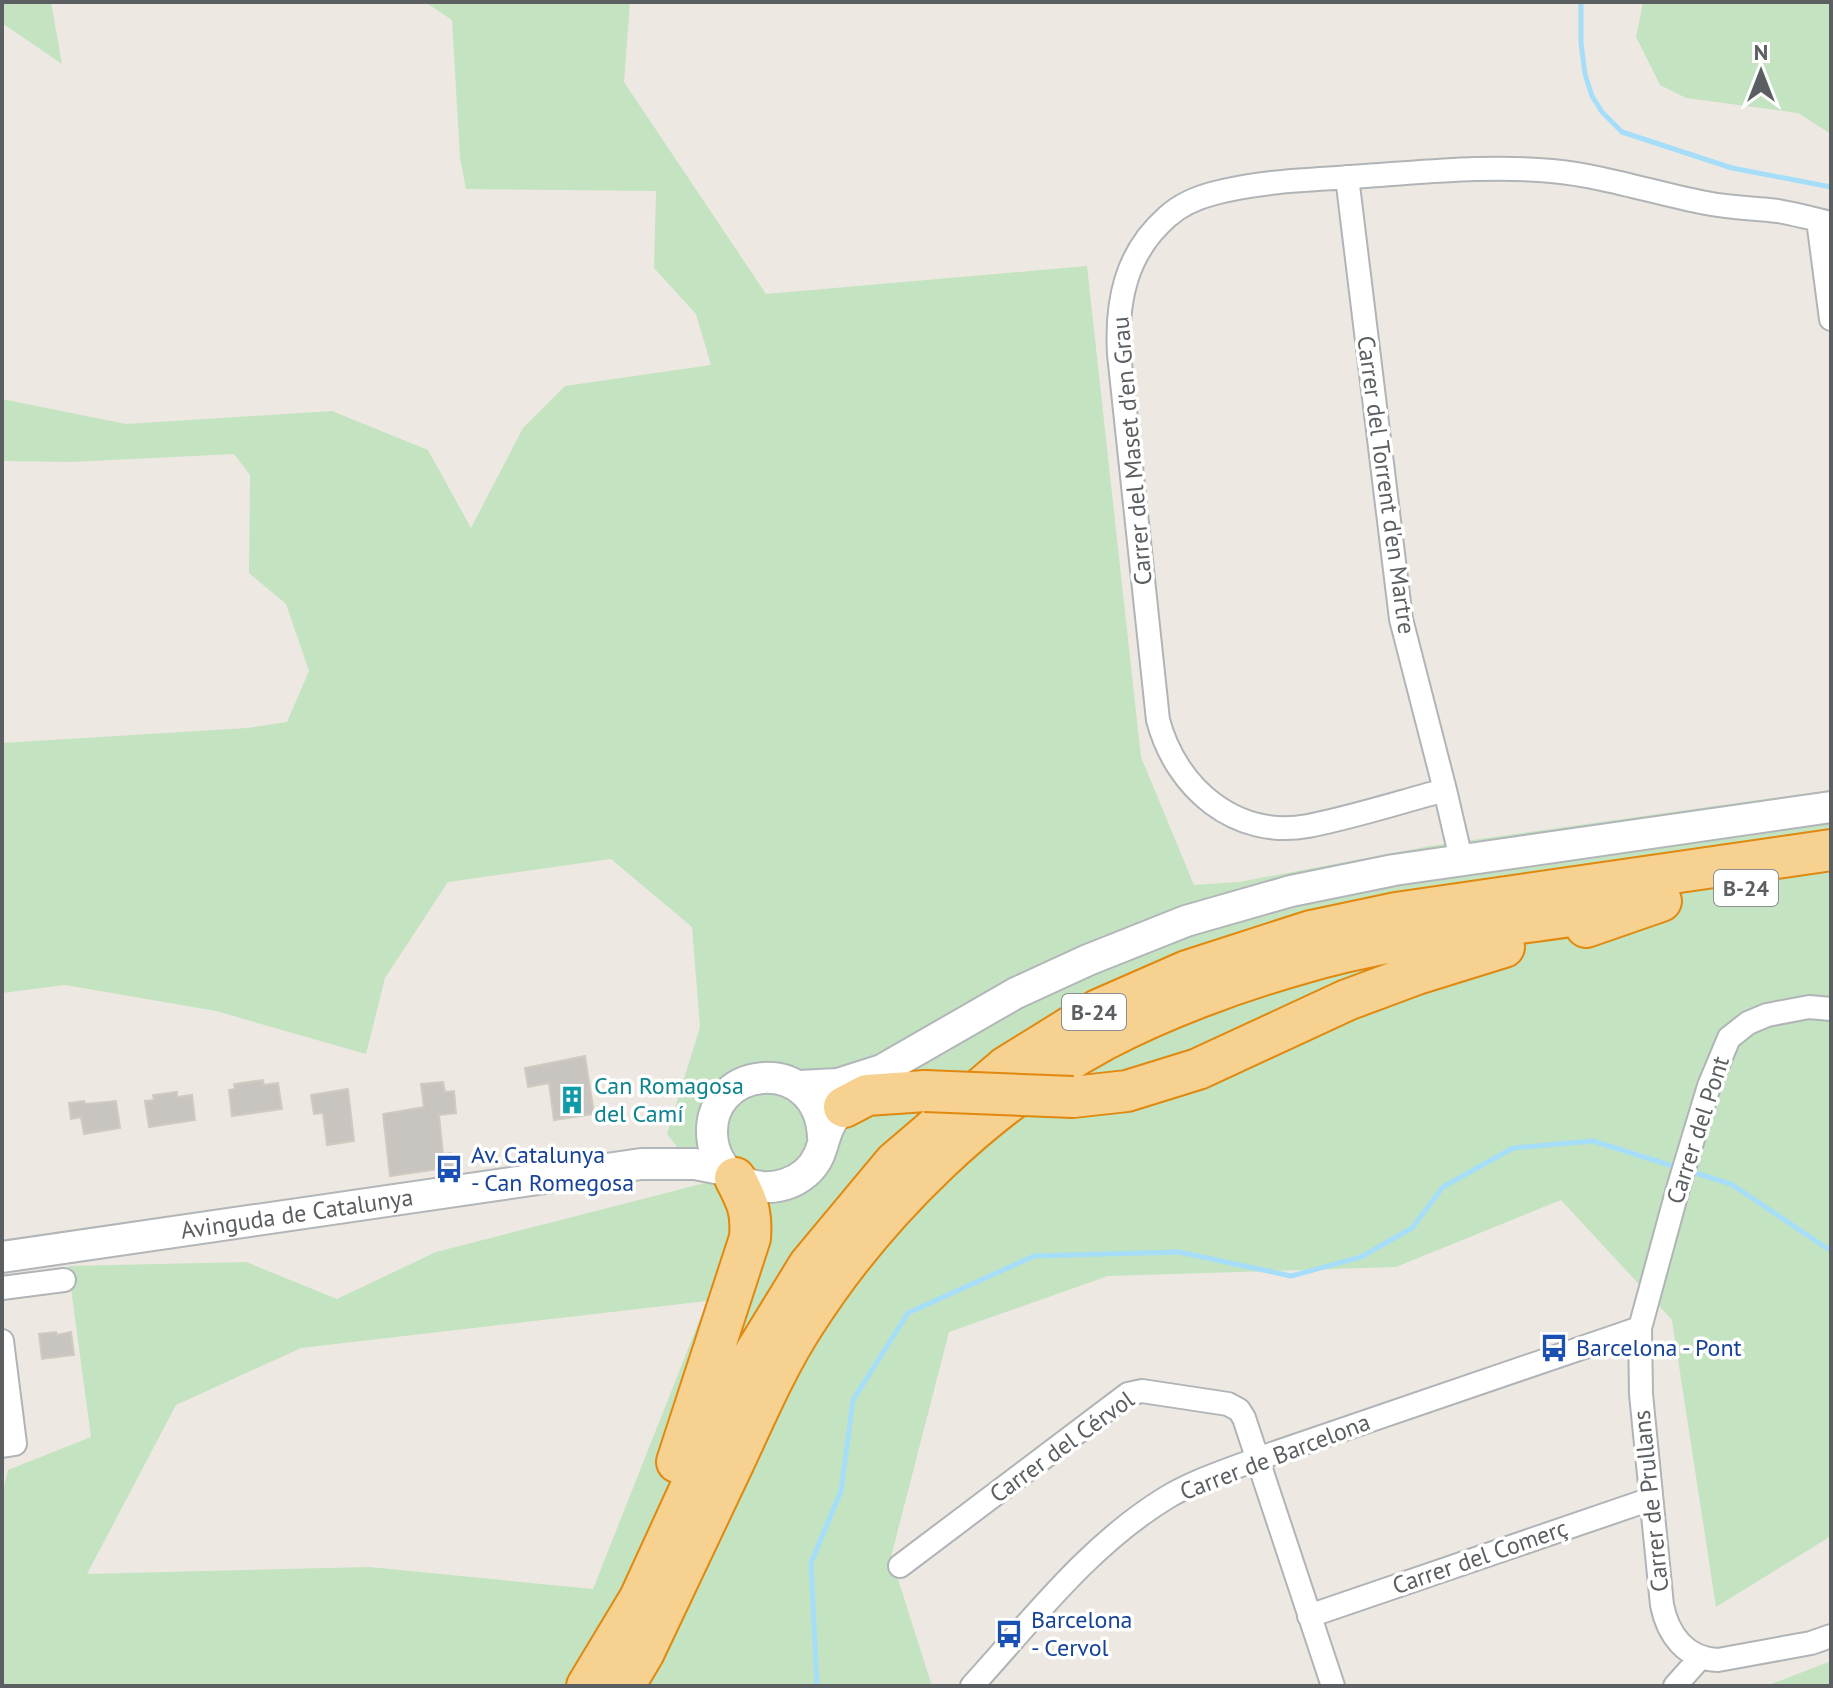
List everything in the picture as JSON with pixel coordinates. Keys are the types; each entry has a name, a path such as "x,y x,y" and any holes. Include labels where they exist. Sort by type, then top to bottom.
{"highway":[{"name":"B-24","path":"587,1686 640,1598 744,1371 809,1265 894,1163 1006,1067 1098,1010 1187,971 1311,931 1396,913 1831,850"},
{"name":"B-24","path":"624,1686 644,1652 759,1408 804,1323 883,1217 938,1161 1055,1070 1105,1039 1189,1003 1301,963 1375,946 1831,876"},
{"path":"833,1122 867,1095 925,1091 1073,1097 1127,1091 1198,1069 1347,1000 1417,974 1498,948 1592,926 1661,901"},
{"path":"640,1598 644,1557 746,1256 751,1217 747,1200 730,1174"}],"street":[{"name":"Carrer del Maset d'en Grau","path":"1445,790 1307,826 1275,827 1237,818 1201,796 1173,762 1158,720 1119,354 1117,323 1121,291 1137,253 1168,215 1211,194 1248,185 1459,170 1551,170 1616,180 1704,203 1781,212 1825,222"},
{"name":"Carrer del Torrent d'en Martre","path":"1347,177 1401,619 1445,790"},
{"path":"1825,222 1831,319"},
{"path":"1445,790 1461,859"},
{"path":"833,1122 823,1122 810,1096 799,1086 783,1079 766,1077 749,1080 727,1094 714,1116 713,1147 730,1174 761,1188 779,1187 795,1181 814,1162 833,1122 863,1085 882,1070 1016,993 1186,921 1291,891 1394,870 1831,807"},
{"name":"Carrer del Pont","path":"1640,1328 1709,1086 1729,1038 1741,1027 1781,1012 1809,1007 1831,1009"},
{"path":"799,1086 838,1084 882,1070"},
{"name":"Avinguda de Catalunya","path":"641,1164 683,1148 714,1116"},
{"name":"Avinguda de Catalunya","path":"2,1257 641,1164 695,1164 730,1174"},
{"path":"2,1288 64,1280"},
{"name":"Carrer de Barcelona","path":"972,1686 1098,1549 1128,1523 1183,1489 1257,1459 1640,1328"},
{"name":"Carrer de Prullans","path":"1640,1328 1641,1394 1665,1618 1681,1645 1700,1658"},
{"path":"2,1341 8,1445"},
{"name":"Carrer del Cérvol","path":"900,1566 1128,1394 1136,1391 1236,1407 1244,1418 1333,1686"},
{"name":"Carrer del Comerç","path":"1309,1616 1651,1499"},
{"path":"1675,1686 1700,1658 1730,1658 1811,1643 1831,1636"}],"green space":[{"path":"2,2 51,2 62,64 2,23"},
{"path":"425,2 630,2 624,82 766,294 1087,266 1141,757 1194,885 1239,882 1430,846 1831,790 1831,1536 1716,1607 1672,1320 1561,1200 1396,1267 1108,1276 949,1332 891,1557 932,1686 2,1686 2,1495 8,1470 91,1437 68,1266 246,1262 337,1299 436,1252 705,1183 667,1134 700,1027 692,927 611,859 448,882 385,978 366,1054 216,1011 65,985 2,993 2,743 247,728 287,722 309,671 286,604 249,573 250,475 234,454 71,462 2,461 2,399 126,424 332,411 428,450 471,528 523,428 565,386 711,365 696,314 654,268 656,191 466,189 460,158 452,20","holes":["707,1301 593,1589 369,1567 87,1574 176,1405 301,1348"]},
{"path":"1643,2 1831,2 1831,134 1798,113 1686,98 1660,85 1636,37"},
{"path":"1831,1661 1831,1686 1766,1686"}],"building":[{"name":"Can Romagosa del Camí","path":"585,1056 594,1114 554,1120 549,1083 528,1087 525,1068"},
{"path":"263,1080 264,1085 278,1083 282,1109 232,1116 229,1090 235,1089 234,1084"},
{"path":"443,1082 445,1092 454,1091 456,1113 439,1115 443,1154 451,1153 453,1167 390,1176 383,1114 424,1107 421,1084"},
{"path":"348,1089 354,1141 327,1145 323,1113 314,1114 311,1095"},
{"path":"177,1092 177,1097 192,1095 195,1120 149,1127 145,1101 154,1100 153,1095"},
{"path":"84,1101 85,1104 116,1101 120,1128 84,1134 81,1117 71,1119 69,1103"},
{"path":"56,1332 57,1335 71,1332 74,1355 42,1359 39,1334"}],"waterway":[{"path":"1581,2 1585,74 1592,96 1602,112 1622,132 1732,168 1831,187"},
{"path":"817,1686 811,1563 841,1491 853,1400 908,1313 1034,1256 1179,1252 1291,1276 1361,1257 1412,1228 1443,1187 1513,1148 1593,1141 1679,1168"},
{"path":"1689,1171 1731,1184 1831,1251"}],"place":[{"name":"Can Romagosa del Camí","path":"572,1100"},
{"name":"Av. Catalunya - Can Romegosa","path":"449,1169"},
{"name":"Barcelona - Pont","path":"1554,1348"},
{"name":"Barcelona - Cervol","path":"1009,1634"}]}
